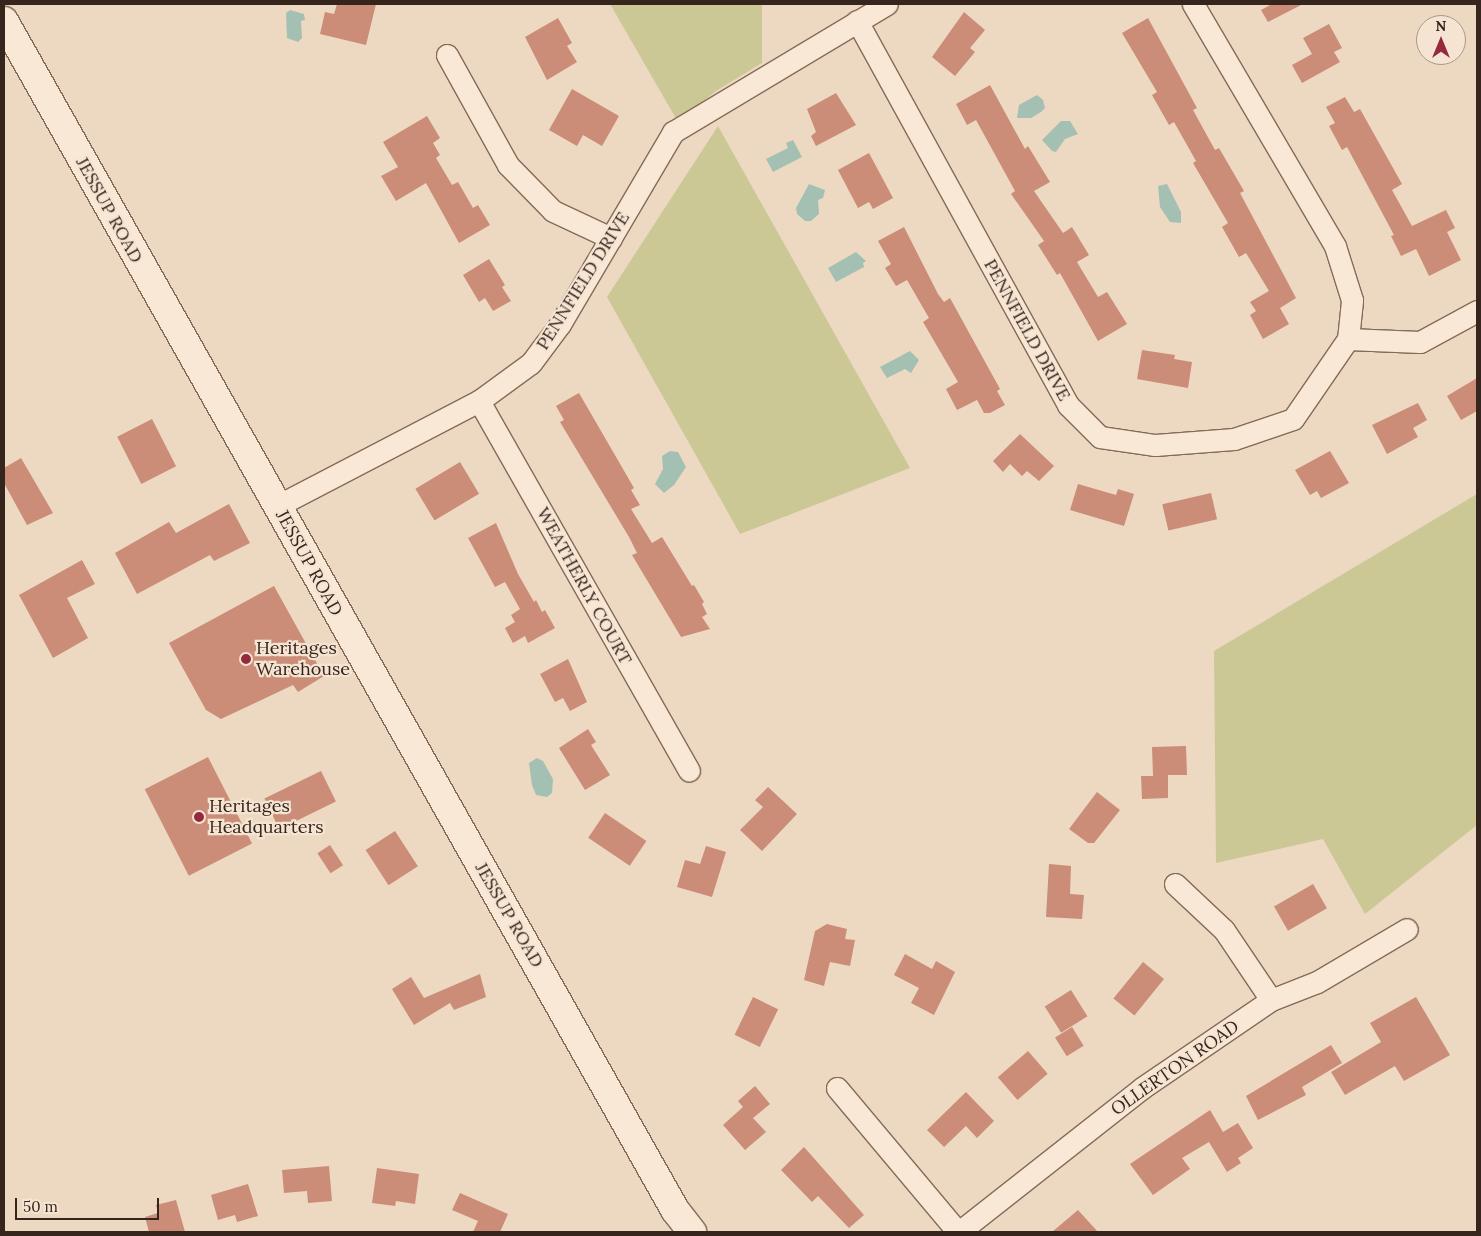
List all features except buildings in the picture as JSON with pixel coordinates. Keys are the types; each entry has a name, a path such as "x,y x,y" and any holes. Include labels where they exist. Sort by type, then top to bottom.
{"street":[{"name":"PENNFIELD DRIVE","path":"277,506 479,401 531,363 560,324 672,132 887,4"},
{"name":"PENNFIELD DRIVE","path":"857,21 1068,405 1100,436 1154,445 1234,439 1293,419 1348,340 1352,300 1335,246 1192,4"},
{"name":"JESSUP ROAD","path":"4,21 675,1210 692,1232"},
{"path":"447,55 508,165 553,211 611,238"},
{"path":"1348,340 1420,342 1477,311"},
{"name":"WEATHERLY COURT","path":"479,401 689,771"},
{"path":"1175,884 1224,930 1271,1000"},
{"name":"OLLERTON ROAD","path":"959,1232 1142,1088 1271,1000 1318,982 1407,929"},
{"path":"837,1088 959,1232"}],"shaded area":[{"path":"610,4 762,4 762,63 716,91 678,122"},
{"path":"290,10 304,14 305,20 301,21 302,38 298,42 287,38 286,13"},
{"path":"1037,95 1043,100 1045,108 1031,118 1017,118 1019,105"},
{"path":"1061,121 1070,121 1078,134 1065,139 1056,152 1052,151 1042,140"},
{"path":"718,126 910,468 740,534 607,297"},
{"path":"793,140 802,157 773,172 766,159 788,148 786,143"},
{"path":"809,184 825,190 823,198 818,200 819,214 811,221 805,221 797,214 796,208"},
{"path":"1167,184 1181,212 1181,223 1170,222 1160,207 1158,186"},
{"path":"856,252 866,261 863,263 864,267 836,282 828,268"},
{"path":"910,351 919,360 911,373 905,369 887,378 880,367"},
{"path":"670,451 678,452 686,467 674,485 664,493 655,484 663,469 662,456"},
{"path":"1477,494 1477,825 1365,914 1323,839 1216,863 1214,651"},
{"path":"537,758 543,761 553,779 552,793 547,797 536,795 532,785 529,763"}],"place":[{"name":"Heritages Warehouse","path":"246,659"},
{"name":"Heritages Headquarters","path":"199,817"}]}
